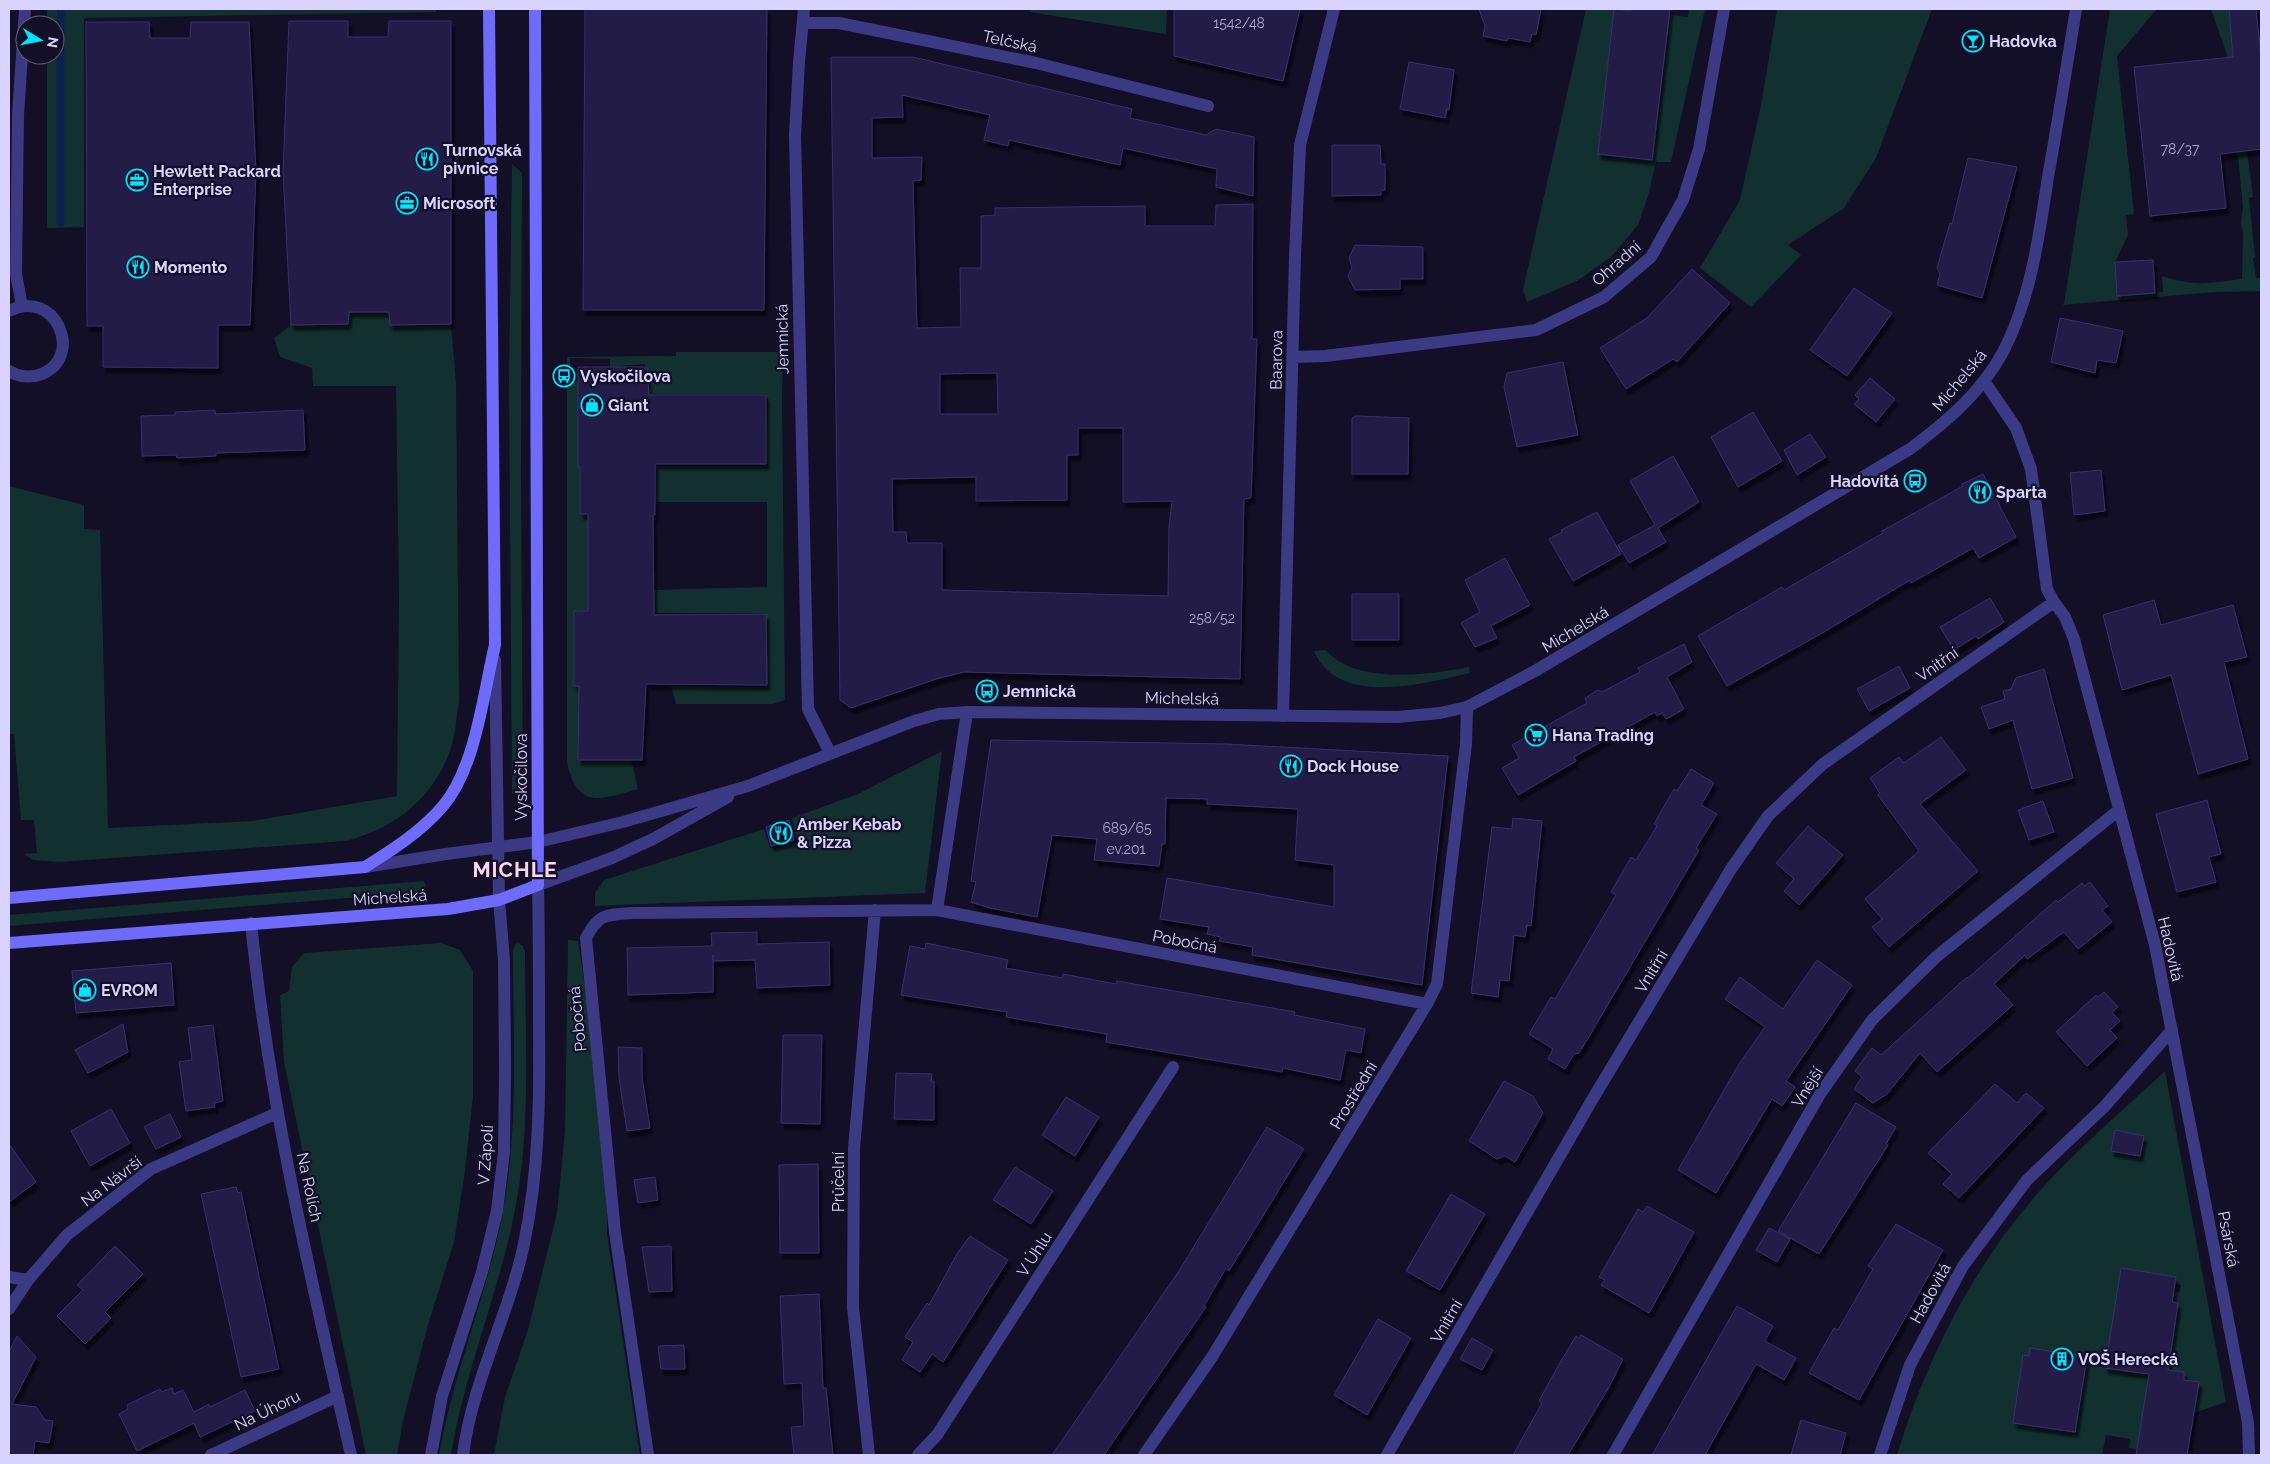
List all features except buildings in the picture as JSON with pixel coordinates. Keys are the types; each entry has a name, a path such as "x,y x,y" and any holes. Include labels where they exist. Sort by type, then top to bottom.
{"main road":[{"name":"Vyskočilova","path":"365,867 398,846 438,812 449,797 464,770 476,730 495,645 489,9"},
{"name":"Vyskočilova","path":"535,9 538,885"},
{"name":"Michelská","path":"9,898 365,867"},
{"name":"Michelská","path":"9,942 448,909 499,900 538,885"}],"street":[{"path":"22,306 16,274 18,124 25,9"},
{"name":"Jemnická","path":"804,9 795,136 808,709 830,753"},
{"name":"Baarova","path":"1283,716 1292,358 1300,145 1334,9"},
{"name":"Ohradní","path":"1292,358 1325,356 1536,330 1604,297 1651,257 1683,200 1699,149 1724,9"},
{"name":"Michelská","path":"365,867 538,842 623,822 748,786 914,721 939,714 967,712 1398,717 1440,713 1468,707 1535,671 1910,449 1945,423 1984,381 2002,352 2015,325 2033,265 2076,9"},
{"name":"Telčská","path":"804,23 839,23 1017,59 1208,106"},
{"path":"9,311 22,306 42,308 54,318 61,330 63,340 62,351 58,360 45,372 29,377 9,371"},
{"name":"Hadovitá","path":"1880,1455 1910,1365 1963,1266 2027,1180 2104,1107 2172,1030 2156,945 2118,810 2074,639 2065,616 2047,589 2031,469 2016,428 1984,381"},
{"name":"Vnitřní","path":"1387,1455 1592,1100 1731,869 1768,816 1823,764 2054,602"},
{"name":"Vyskočilova","path":"495,645 496,848"},
{"name":"Prostřední","path":"1144,1455 1212,1358 1427,1004 1437,984 1466,744 1468,707"},
{"path":"937,910 967,712"},
{"name":"Michelská","path":"538,885 628,850 748,786"},
{"name":"Vnější","path":"1613,1455 1820,1094 1872,1020 1936,957 2118,810"},
{"name":"V Zápolí","path":"431,1455 442,1396 482,1272 497,1211 504,1152 504,960 496,848"},
{"path":"464,1455 484,1372 515,1277 528,1222 539,1118 538,885"},
{"name":"Průčelní","path":"869,1455 853,1308 854,1148 875,910"},
{"name":"Pobočná","path":"648,1455 615,1232 586,938 594,923 608,915 937,910 1427,1004"},
{"name":"Na Rolích","path":"251,923 258,989 277,1113 351,1455"},
{"name":"Psárská","path":"2172,1030 2248,1423 2249,1455"},
{"name":"V Úhlu","path":"918,1455 937,1435 1173,1067"},
{"name":"Na Návrší","path":"9,1309 28,1280 67,1235 151,1169 277,1113"},
{"path":"9,1277 28,1280"},
{"name":"Na Úhoru","path":"211,1455 338,1396"}],"green space":[{"path":"47,9 436,9 436,12 84,18 84,227 47,228 47,65 65,65 65,15 47,15"},
{"path":"1030,9 1167,9 1166,34 1030,12"},
{"path":"1586,9 1614,9 1598,154 1652,160 1669,15 1688,17 1689,9 1705,9 1671,162 1656,162 1648,196 1638,225 1611,257 1577,281 1527,302 1523,290"},
{"path":"1614,9 1631,9 1631,11"},
{"path":"1777,9 1932,9 1876,158 1844,208 1788,245 1801,255 1751,307 1700,268 1740,200 1761,105"},
{"path":"2110,9 2157,9 2117,56 2134,214 2126,215 2128,235 2115,262 2117,295 2163,292 2162,276 2193,283 2242,279 2243,235 2241,222 2243,207 2228,58 2211,9 2229,9 2244,151 2247,151 2253,197 2249,198 2255,257 2253,258 2256,278 2261,278 2261,291 2215,292 2062,305 2064,304"},
{"path":"512,164 522,173 523,793 512,794 509,378"},
{"path":"349,312 389,312 390,325 451,324 456,383 459,700 453,741 437,778 426,793 398,818 365,835 346,841 59,862 33,860 24,854 37,853 34,820 21,820 14,734 9,734 9,486 84,505 84,529 100,530 108,828 253,821 397,796 399,596 396,386 313,386 312,368 280,357 274,338 291,325 348,324"},
{"path":"676,352 783,352 785,700 773,704 676,704 671,686 766,687 766,613 650,613 653,590 767,587 767,502 655,502 650,466 765,466 768,400 766,394 648,394 645,364 610,367 610,359 570,358 570,381 578,381 581,514 590,514 588,611 574,612 574,685 579,686 578,759 631,760 638,789 613,796 593,798 584,795 577,788 571,778 567,762 567,357 676,356"},
{"path":"1326,650 1339,661 1355,669 1374,673 1394,675 1434,673 1469,667 1470,673 1408,685 1362,686 1342,680 1326,669 1314,651"},
{"path":"942,751 925,893 595,906 595,893 604,880 764,829 770,848 797,842 792,818 858,794"},
{"path":"424,881 426,888 421,892 9,926 9,915"},
{"path":"568,940 578,941 587,1001 607,1212 607,1234 640,1455 494,1455 505,1397 528,1330 557,1213 565,1131"},
{"path":"441,943 460,950 473,971 473,1096 465,1171 454,1242 427,1328 403,1421 397,1455 366,1455 284,1062 280,995 289,991 292,967 304,953"},
{"path":"518,943 523,946 525,951 526,1052 525,1120 519,1187 506,1250 464,1396 451,1455 439,1455 452,1395 495,1246 507,1184 511,1151 514,1084 513,951 515,944"},
{"path":"2165,1071 2226,1402 2194,1413 2198,1382 2184,1380 2184,1372 2131,1364 2171,1345 2178,1303 2172,1302 2174,1291 2180,1292 2181,1285 2175,1284 2176,1277 2121,1268 2110,1336 2123,1363 2031,1348 2029,1356 2023,1355 2013,1423 2070,1431 2070,1424 2076,1425 2077,1418 2072,1417 2086,1365 2149,1374 2137,1449 2129,1448 2130,1439 2106,1435 2102,1455 1897,1455 1922,1385 1937,1351 1953,1317 1991,1253 2013,1223 2052,1178 2083,1146","holes":["2143,1136 2140,1156 2112,1151"]}],"waterway":[{"path":"61,9 61,223"}],"place":[{"name":"Hadovka","path":"1973,41"},
{"name":"Turnovská pivnice","path":"427,159"},
{"name":"Hewlett Packard Enterprise","path":"137,180"},
{"name":"Microsoft","path":"407,203"},
{"name":"Momento","path":"138,267"},
{"name":"Vyskočilova","path":"564,376"},
{"name":"Giant","path":"592,405"},
{"name":"Hadovitá","path":"1915,481"},
{"name":"Sparta","path":"1980,492"},
{"name":"Jemnická","path":"987,691"},
{"name":"Hana Trading","path":"1536,735"},
{"name":"Dock House","path":"1291,766"},
{"name":"Amber Kebab & Pizza","path":"781,833"},
{"name":"EVROM","path":"85,990"},
{"name":"VOŠ Herecká","path":"2062,1359"}],"district":[{"name":"MICHLE","path":"515,870"}]}
